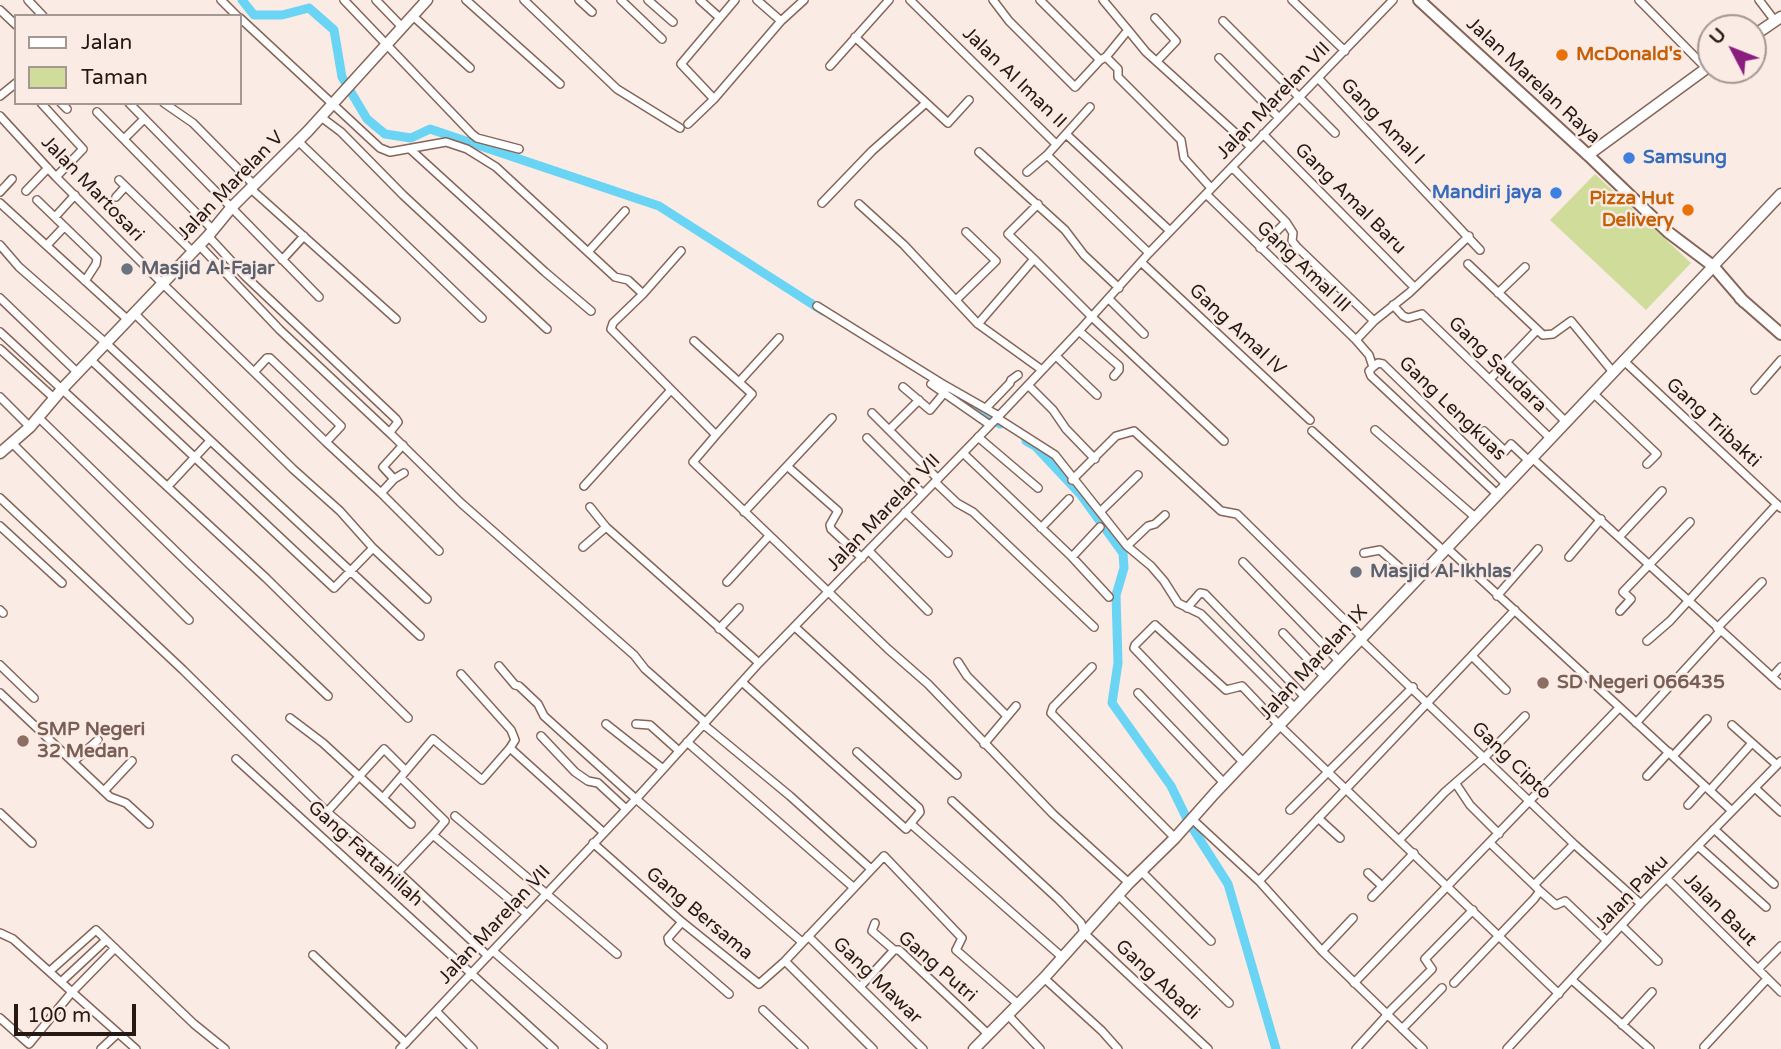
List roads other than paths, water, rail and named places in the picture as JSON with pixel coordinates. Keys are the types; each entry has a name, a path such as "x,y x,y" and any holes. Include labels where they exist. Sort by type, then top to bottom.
{"main road":[{"name":"Jalan Marelan V","path":"0,453 30,427 63,388 196,249 231,208 321,117 427,0"},
{"name":"Jalan Marelan Raya","path":"1419,0 1781,334"},
{"path":"1588,155 1697,75"},
{"name":"Jalan Marelan IX","path":"974,1049 1044,978 1129,883 1175,838 1781,194"}],"street":[{"path":"28,0 41,14"},
{"path":"222,0 236,14"},
{"path":"344,0 472,134 477,138 519,149"},
{"path":"376,0 402,27"},
{"path":"466,0 560,84"},
{"path":"524,0 617,89 680,128"},
{"path":"579,0 592,12"},
{"path":"621,0 662,38"},
{"path":"648,0 673,22"},
{"path":"700,0 720,18"},
{"path":"714,99 681,64 735,0"},
{"path":"757,0 781,21"},
{"path":"688,124 714,99 781,21 804,0"},
{"path":"830,65 889,0"},
{"name":"Jalan Al Iman II","path":"910,0 1056,144 1090,107"},
{"path":"993,0 1075,87 1128,30"},
{"name":"Gang Amal III","path":"1040,0 1118,69 1118,77 1181,140 1184,158 1209,191 1261,248 1369,355 1373,367 1369,372 1371,376 1498,495"},
{"path":"1103,0 1157,61 1251,147"},
{"path":"1292,0 1345,51"},
{"name":"Jalan Marelan VII","path":"403,1046 636,799 759,663 830,593 1056,356 1149,253 1393,0"},
{"path":"1639,0 1697,55"},
{"path":"1759,0 1778,19"},
{"path":"0,10 14,23"},
{"path":"412,16 470,68"},
{"path":"1155,18 1176,41 1157,61"},
{"path":"242,20 380,148 390,152 440,142 467,149 496,167 615,277 628,280 643,294"},
{"path":"1223,21 1301,96 1335,133"},
{"path":"855,37 948,123 969,100"},
{"path":"1219,58 1279,118"},
{"name":"Gang Amal I","path":"1318,78 1480,250"},
{"path":"0,96 14,85"},
{"path":"822,203 872,150 926,103"},
{"path":"43,105 83,149 56,177"},
{"path":"63,105 68,109"},
{"path":"131,105 318,297"},
{"path":"167,105 193,123 252,187 396,319"},
{"path":"97,111 210,233 246,277 396,419 398,422 390,432"},
{"name":"Jalan Martosari","path":"0,116 56,177 162,283 439,551"},
{"path":"321,117 341,132 412,204 547,329"},
{"path":"124,139 144,119"},
{"path":"1066,134 1170,231"},
{"name":"Gang Amal Baru","path":"1263,134 1414,287"},
{"path":"298,141 482,318"},
{"path":"1027,172 1056,144"},
{"path":"410,149 591,311"},
{"path":"979,152 1065,230 1084,255 1119,288"},
{"path":"1047,155 1149,253"},
{"path":"1232,167 1286,222 1293,233 1292,242 1374,321"},
{"path":"26,191 48,168"},
{"path":"0,192 12,179"},
{"path":"119,180 390,432 461,503 634,655 645,669 704,723 871,869"},
{"path":"116,197 125,187"},
{"path":"55,217 75,195"},
{"path":"37,200 97,258 85,281"},
{"path":"0,203 85,281 131,316 340,511 373,548 426,599"},
{"path":"859,204 904,245 978,324 1042,370"},
{"path":"1038,204 1008,234 1224,441"},
{"path":"588,252 625,211"},
{"path":"1261,248 1286,222"},
{"path":"47,245 64,227"},
{"path":"956,300 996,261 966,232"},
{"path":"282,260 304,236"},
{"path":"1356,340 1469,236"},
{"path":"0,246 59,304 107,344 420,636"},
{"path":"681,251 643,294 612,323 611,329 716,435"},
{"path":"978,324 1034,259"},
{"name":"Gang Amal IV","path":"1141,262 1310,420"},
{"path":"1468,264 1542,335 1549,336 1571,321 1613,372"},
{"path":"1498,293 1525,267"},
{"path":"0,298 78,373"},
{"path":"1108,299 1144,334"},
{"name":"Gang Saudara","path":"1393,305 1408,318 1422,314 1550,439"},
{"path":"817,306 946,390 1055,455 1072,480 1101,511 1127,545 1151,566 1178,603 1200,614 1296,709"},
{"path":"1489,379 1537,330"},
{"path":"1079,331 1119,366 1114,376"},
{"path":"0,332 266,578 408,718"},
{"path":"739,382 779,338"},
{"path":"694,341 752,394 693,462 928,684 1075,835 1129,883"},
{"path":"0,349 55,399"},
{"path":"1056,356 1097,395"},
{"path":"254,372 270,358 341,426 326,442"},
{"path":"91,360 334,588 373,548"},
{"name":"Gang Tribakti","path":"1624,360 1779,506"},
{"path":"1755,390 1781,360"},
{"path":"1506,362 1566,422"},
{"name":"Gang Lengkuas","path":"1373,367 1378,363 1383,364 1507,485"},
{"path":"986,408 1018,375"},
{"path":"931,384 986,408 995,420"},
{"path":"1028,385 1095,459 1072,480"},
{"path":"903,387 930,410 946,390"},
{"path":"584,486 670,391"},
{"path":"1594,393 1657,454 1647,464"},
{"path":"0,397 30,427"},
{"path":"889,430 919,400"},
{"path":"872,413 957,503 973,512 1094,627"},
{"path":"38,417 328,696"},
{"path":"744,512 832,418"},
{"path":"1375,430 1475,517"},
{"name":"Gang Cipto","path":"1095,459 1116,436 1134,431 1222,511 1237,514 1574,844 1641,904"},
{"path":"1312,431 1515,611 1732,811"},
{"path":"1484,431 1505,451 1511,444 1601,519 1781,685"},
{"path":"978,437 1038,488"},
{"path":"867,438 923,494"},
{"path":"168,486 210,440"},
{"path":"12,443 189,620"},
{"path":"394,479 383,467 403,445"},
{"path":"963,453 1072,557 1109,597"},
{"path":"787,466 838,511 830,525 831,529 862,558"},
{"path":"381,493 404,472"},
{"path":"1101,511 1138,475"},
{"path":"1619,537 1662,491"},
{"path":"0,498 183,670 327,812 603,1047"},
{"path":"1041,528 1069,499"},
{"path":"1647,640 1779,506"},
{"path":"590,507 606,527 759,663"},
{"path":"905,512 948,553"},
{"path":"1127,545 1165,515"},
{"path":"1569,556 1601,519"},
{"path":"1620,611 1631,599 1623,592 1690,522"},
{"path":"0,526 62,583"},
{"path":"583,547 606,527"},
{"path":"1072,557 1100,527"},
{"path":"727,582 769,536"},
{"path":"1497,596 1538,549"},
{"path":"1364,553 1380,550 1415,581"},
{"path":"869,551 928,611"},
{"path":"1243,562 1340,662"},
{"path":"1636,723 1762,582"},
{"path":"1187,608 1200,593 1205,594 1306,698"},
{"path":"719,628 738,608"},
{"path":"1259,881 1515,611"},
{"path":"1244,763 1134,648 1157,626 1226,690 1242,686 1279,725 1559,994"},
{"path":"795,628 957,775"},
{"path":"1283,633 1326,678"},
{"path":"1472,656 1506,690"},
{"path":"958,662 967,676 1007,716"},
{"path":"0,665 34,698"},
{"path":"499,666 515,685 537,704 544,716 636,799 805,939"},
{"path":"1092,667 1053,707 1051,713 1175,838"},
{"path":"1772,677 1781,667"},
{"path":"383,798 434,739 482,780 510,748 514,740 511,730 461,674"},
{"path":"742,682 905,830 920,812 919,808 857,752"},
{"path":"1290,810 1413,687"},
{"path":"0,693 104,791 130,805 149,824"},
{"path":"1138,693 1224,783"},
{"path":"984,744 1016,706"},
{"path":"1354,983 1619,708"},
{"path":"1400,839 1525,716"},
{"path":"290,718 359,775 411,824"},
{"path":"1647,776 1707,719"},
{"path":"606,724 663,769"},
{"path":"636,724 650,724 679,751"},
{"path":"1732,724 1779,763"},
{"path":"541,736 575,772 598,783 626,809"},
{"path":"74,762 98,740"},
{"path":"687,742 853,887"},
{"path":"1688,805 1752,743"},
{"path":"510,748 603,832"},
{"path":"327,812 384,749 406,771"},
{"name":"Gang Fattahillah","path":"236,759 554,1049"},
{"path":"104,791 132,761"},
{"name":"Jalan Paku","path":"1513,1047 1641,904 1779,763"},
{"path":"398,872 445,821 401,778"},
{"path":"1456,784 1470,805 1499,834"},
{"path":"1756,789 1781,812"},
{"name":"Gang Abadi","path":"952,801 1058,899 1082,923 1084,933 1208,1049"},
{"path":"0,813 32,843"},
{"path":"455,816 617,954"},
{"path":"1318,818 1340,838"},
{"path":"1189,823 1259,881 1322,951 1423,1049"},
{"path":"911,824 1062,957"},
{"path":"1714,829 1774,884"},
{"path":"433,835 527,914"},
{"name":"Gang Bersama","path":"593,843 757,984 785,961"},
{"path":"1490,843 1556,905 1565,901 1607,941"},
{"path":"1454,983 1499,935 1574,844"},
{"path":"1698,846 1766,907"},
{"path":"1372,897 1414,853"},
{"name":"Gang Mawar","path":"785,961 884,856 962,938 956,950 1018,1004"},
{"path":"1141,872 1211,941"},
{"path":"1368,873 1382,886"},
{"name":"Jalan Baut","path":"1667,879 1781,992"},
{"path":"1118,895 1229,1003"},
{"path":"1356,1049 1432,969 1425,958 1474,910"},
{"path":"1322,951 1353,918"},
{"path":"682,922 668,938 669,942 729,994"},
{"name":"Gang Putri","path":"876,923 872,931 894,950 900,950 988,1034"},
{"path":"1622,926 1658,961"},
{"path":"50,971 96,930 194,1024 225,1049"},
{"path":"0,933 13,939 136,1049"},
{"name":"Gang Mawar","path":"805,939 860,987 923,1049"},
{"path":"61,982 106,940"},
{"path":"1758,969 1781,946"},
{"path":"0,1018 29,1044 72,992 115,948"},
{"path":"860,987 894,950"},
{"path":"313,955 403,1046"},
{"path":"785,961 873,1049"},
{"path":"1044,978 1118,1049"},
{"path":"1703,1046 1767,979"},
{"path":"1572,980 1650,1049"},
{"path":"1402,1029 1442,988"},
{"path":"1622,1024 1652,992"},
{"path":"763,1010 804,1049"},
{"path":"436,1012 473,1049"},
{"path":"1007,1014 1040,1049"},
{"path":"101,1049 118,1033"}],"waterway":[{"path":"242,0 254,15 282,15 309,8 334,30 342,77 367,119 385,134 411,138 430,129 659,206 823,311"},
{"path":"947,390 1000,424"},
{"path":"1026,441 1035,446 1081,495 1123,553 1124,568 1116,595 1118,663 1112,703 1171,786 1188,821 1228,884 1276,1049"}],"place":[{"name":"McDonald's","path":"1562,55"},
{"name":"Samsung","path":"1629,158"},
{"name":"Mandiri jaya","path":"1556,193"},
{"name":"Pizza Hut Delivery","path":"1688,210"},
{"name":"Masjid Al-Fajar","path":"127,269"},
{"name":"Masjid Al-Ikhlas","path":"1356,572"},
{"name":"SD Negeri 066435","path":"1543,683"},
{"name":"SMP Negeri 32 Medan","path":"23,741"}]}
